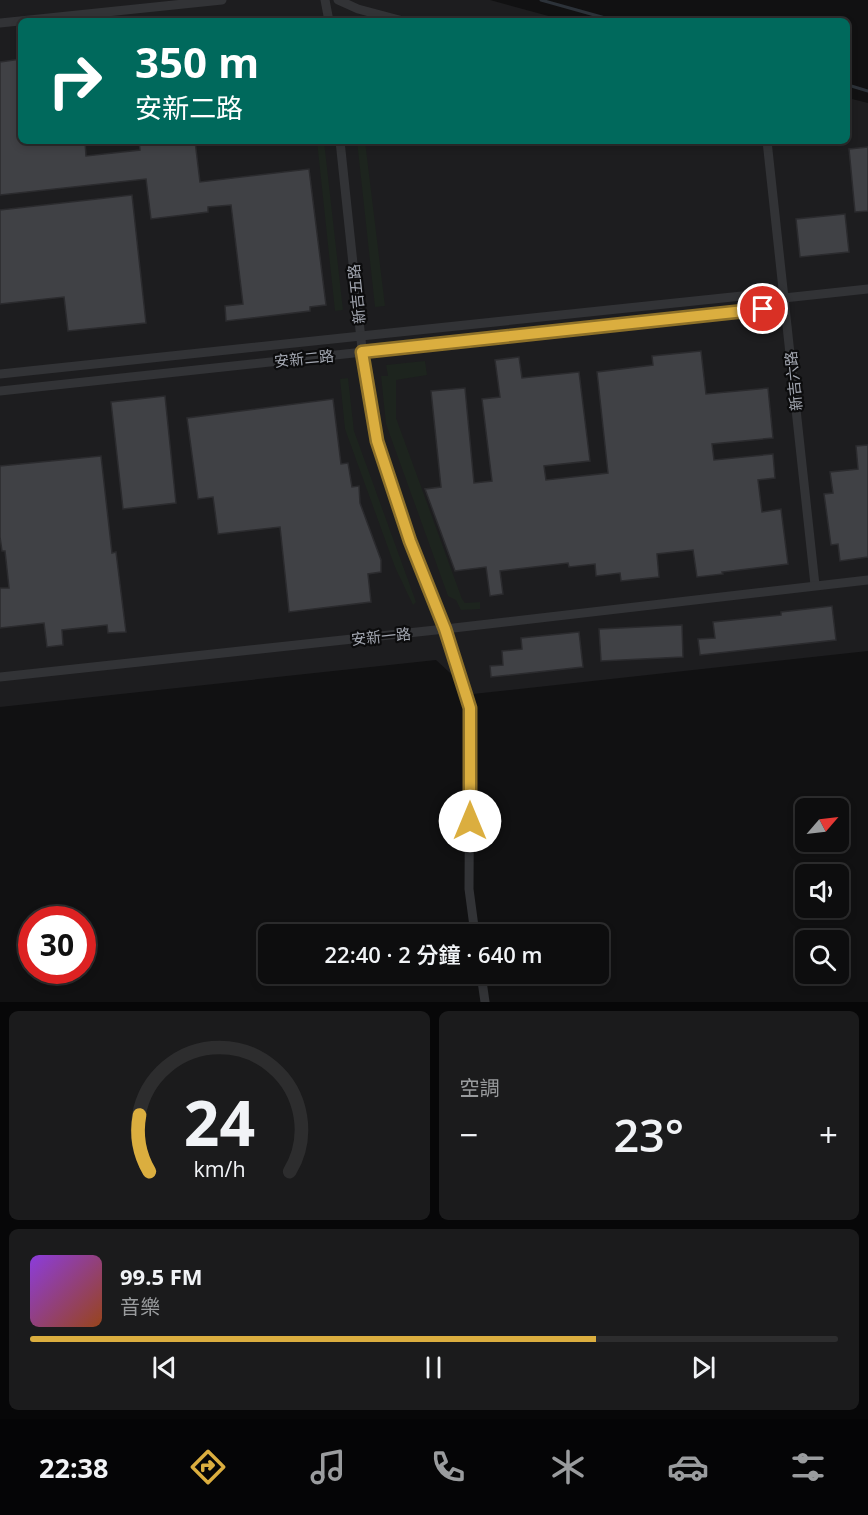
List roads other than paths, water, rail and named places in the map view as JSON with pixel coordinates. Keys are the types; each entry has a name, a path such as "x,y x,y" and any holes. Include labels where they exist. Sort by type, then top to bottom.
{"street":[{"path":"48,18 222,0"},
{"path":"325,0 328,18"},
{"path":"338,0 358,9 392,18"},
{"path":"0,23 18,21"},
{"name":"新吉五路","path":"340,144 362,352 377,441 410,541 445,629 470,708 469,889 474,924"},
{"name":"新吉六路","path":"767,144 815,585"},
{"name":"安新二路","path":"0,374 761,294 784,298 868,289"},
{"name":"安新二路","path":"0,391 763,309 784,298"},
{"name":"安新一路","path":"0,677 868,580"},
{"path":"482,984 484,1002"}],"waterway":[{"path":"541,0 605,18"},
{"path":"850,86 868,91"}]}
